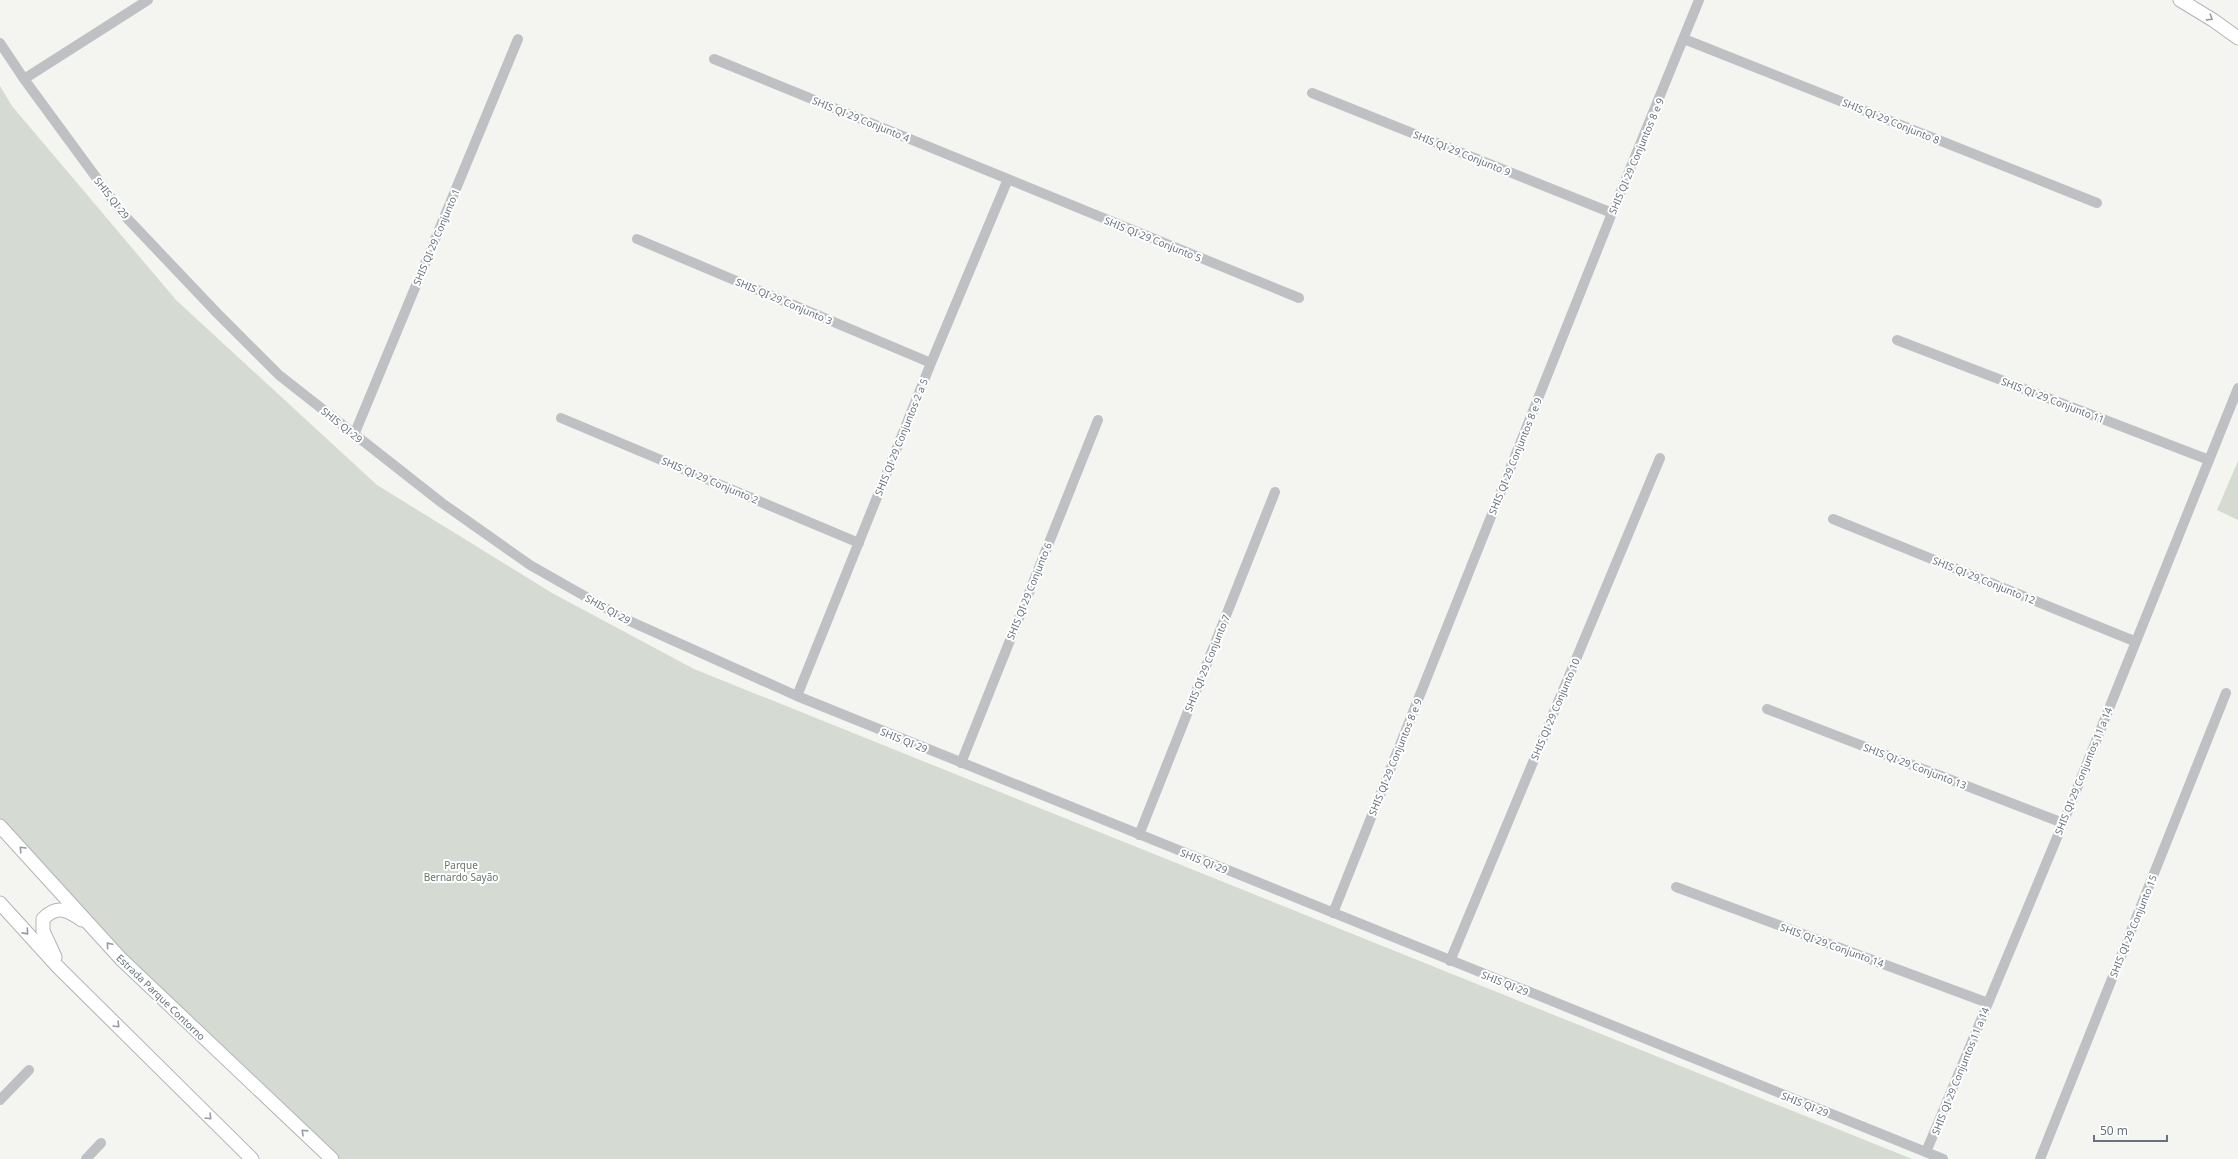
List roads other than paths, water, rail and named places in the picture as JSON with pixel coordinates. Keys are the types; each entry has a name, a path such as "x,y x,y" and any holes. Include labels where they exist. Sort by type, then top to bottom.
{"main road":[{"path":"2180,0 2213,20 2238,38"},
{"name":"Estrada Parque Contorno","path":"0,826 121,959 332,1159"},
{"path":"0,903 58,968 252,1159"},
{"path":"58,968 43,931 43,919 50,911 62,910 72,913 91,925"}],"street":[{"path":"24,79 148,0"},
{"name":"SHIS QI 29 Conjuntos 8 e 9","path":"1333,913 1612,213 1699,0"},
{"name":"SHIS QI 29 Conjunto 1","path":"354,435 518,39"},
{"name":"SHIS QI 29 Conjunto 8","path":"1684,39 2097,203"},
{"name":"SHIS QI 29","path":"0,43 24,79 123,214 217,314 279,375 442,503 530,565 625,619 797,696 1943,1159"},
{"name":"SHIS QI 29 Conjunto 4","path":"714,59 1008,179"},
{"name":"SHIS QI 29 Conjunto 9","path":"1312,93 1612,213"},
{"name":"SHIS QI 29 Conjunto 5","path":"1008,179 1299,298"},
{"name":"SHIS QI 29 Conjuntos 2 a 5","path":"797,696 931,362 1008,179"},
{"name":"SHIS QI 29 Conjunto 3","path":"637,239 931,362"},
{"name":"SHIS QI 29 Conjunto 11","path":"1897,340 2209,460"},
{"name":"SHIS QI 29 Conjuntos 11 a 14","path":"1926,1152 2063,823 2134,641 2238,388"},
{"name":"SHIS QI 29 Conjunto 2","path":"561,418 859,543"},
{"name":"SHIS QI 29 Conjunto 6","path":"961,763 1098,420"},
{"name":"SHIS QI 29 Conjunto 10","path":"1450,961 1660,458"},
{"name":"SHIS QI 29 Conjunto 7","path":"1139,835 1275,492"},
{"name":"SHIS QI 29 Conjunto 12","path":"1833,519 2134,641"},
{"name":"SHIS QI 29 Conjunto 15","path":"2040,1159 2226,693"},
{"name":"SHIS QI 29 Conjunto 13","path":"1767,709 2063,823"},
{"name":"SHIS QI 29 Conjunto 14","path":"1676,887 1988,1003"},
{"path":"0,1100 29,1070"},
{"path":"86,1159 101,1143"}],"park label":[{"name":"Parque Bernardo Sayão","path":"461,870"}]}
